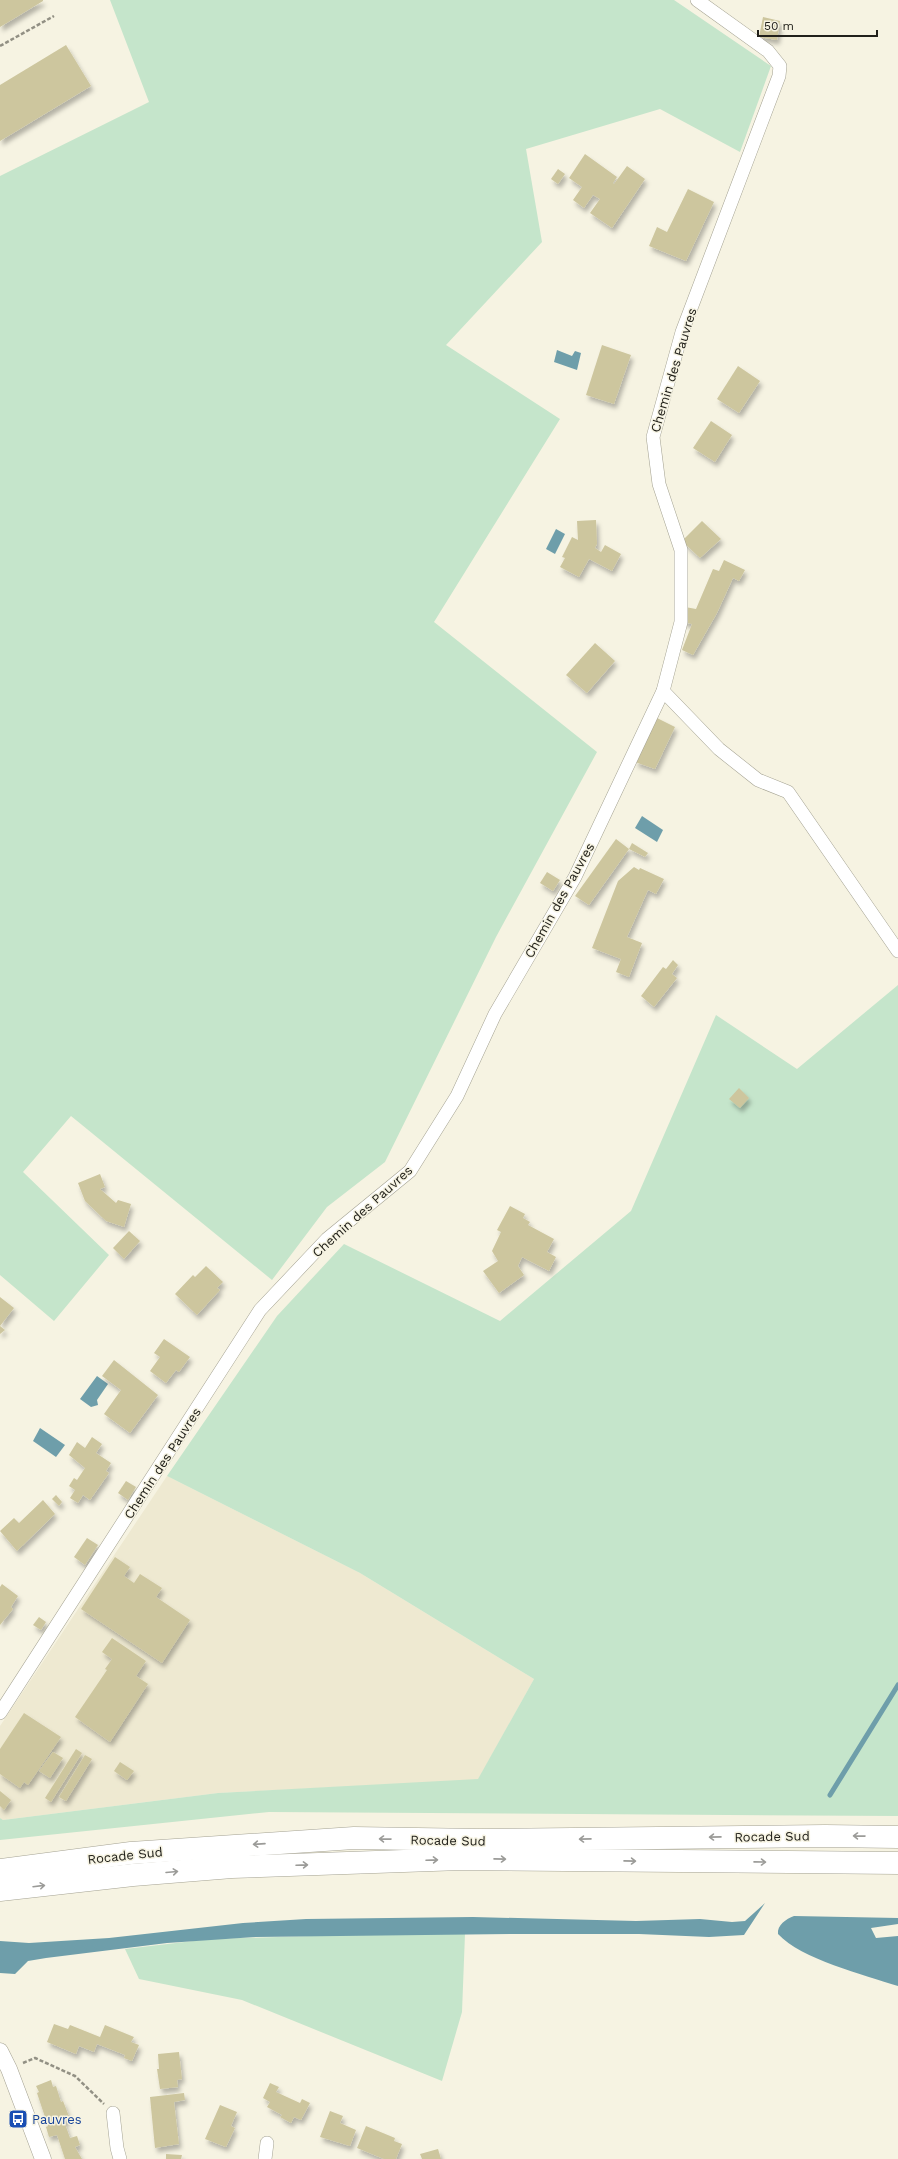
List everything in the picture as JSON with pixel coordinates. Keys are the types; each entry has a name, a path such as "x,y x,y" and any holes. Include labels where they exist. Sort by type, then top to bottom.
{"highway":[{"name":"Rocade Sud","path":"5,1865 132,1853 354,1838 480,1840 825,1836 898,1837"},
{"name":"Rocade Sud","path":"0,1890 133,1875 232,1867 461,1859 898,1863"}],"street":[{"name":"Chemin des Pauvres","path":"0,1713 260,1310 327,1239 410,1171 457,1096 495,1014 575,877 663,691 681,622 681,550 659,484 653,437 682,332 779,76 780,66 768,51 697,0"},
{"path":"663,691 719,749 758,780 788,792 898,951"},
{"path":"0,2051 9,2069 43,2159"},
{"path":"113,2113 116,2148 120,2159"},
{"path":"265,2159 267,2143"}],"path":[{"path":"0,46 54,16"},
{"path":"9,2069 35,2058 75,2076 113,2113"}],"shaded area":[{"path":"167,1476 360,1573 534,1679 478,1780 218,1793 3,1820 0,1818 0,1726"}],"green space":[{"path":"110,0 674,0 771,66 740,152 660,109 526,149 542,242 446,345 560,419 434,622 597,752 496,937 385,1162 327,1207 272,1280 71,1116 23,1172 109,1255 54,1321 0,1275 0,176 149,102"},
{"path":"898,985 898,1816 269,1812 0,1840 0,1818 3,1820 218,1793 478,1779 534,1679 360,1573 167,1476 277,1316 344,1244 500,1321 631,1211 716,1015 797,1069"},
{"path":"376,1934 465,1934 462,2012 442,2081 242,2000 139,1979 125,1949 210,1939"}],"water":[{"path":"557,350 572,356 575,351 581,353 577,370 554,362"},
{"path":"556,529 565,534 555,554 546,549"},
{"path":"642,816 663,830 657,842 635,828"},
{"path":"97,1376 108,1384 97,1400 98,1405 91,1407 80,1399"},
{"path":"40,1428 65,1445 56,1457 33,1441"},
{"path":"765,1903 744,1935 709,1937 639,1934 511,1934 255,1937 167,1943 46,1958 28,1961 15,1974 0,1973 0,1941 29,1943 109,1938 243,1923 306,1919 473,1917 636,1921 700,1919 732,1922 745,1921"},
{"path":"794,1916 898,1918 898,1924 871,1928 876,1938 898,1936 898,1986 817,1959 788,1943 778,1934 778,1931 783,1923"}],"building":[{"path":"0,0 43,0 43,1 0,27"},
{"path":"763,17 780,21 777,40 759,37"},
{"path":"66,45 91,86 0,141 0,85"},
{"path":"585,154 617,177 613,183 614,184 627,166 645,179 612,228 590,213 600,199 593,195 584,208 573,200 582,187 569,178"},
{"path":"558,169 565,174 558,184 551,179"},
{"path":"688,189 714,202 686,261 649,246 657,227 667,232"},
{"path":"602,345 631,355 614,404 586,395"},
{"path":"738,366 760,381 739,413 717,399"},
{"path":"711,421 732,435 715,462 693,448"},
{"path":"596,520 597,544 595,548 601,552 605,545 621,554 612,571 589,559 579,577 560,567 565,558 562,557 572,537 578,540 577,521"},
{"path":"702,521 721,539 700,558 682,541"},
{"path":"724,560 745,570 739,581 733,578 717,613 693,655 682,650 692,624 683,622 685,607 696,609 713,569 719,571"},
{"path":"595,643 615,661 587,693 566,675"},
{"path":"657,718 675,727 655,769 635,762"},
{"path":"616,839 629,849 589,905 575,896"},
{"path":"632,843 648,853 645,857 629,849"},
{"path":"634,867 639,870 640,868 664,879 656,894 648,890 627,937 642,943 629,977 616,972 621,959 592,948 618,881"},
{"path":"547,872 560,880 553,891 540,883"},
{"path":"673,960 678,965 672,974 677,978 654,1007 641,996 663,967 666,969"},
{"path":"739,1088 749,1098 740,1108 729,1099"},
{"path":"100,1174 105,1187 100,1189 116,1203 118,1200 131,1204 124,1227 106,1221 85,1201 78,1183"},
{"path":"510,1206 525,1214 523,1218 530,1222 528,1225 554,1239 547,1252 556,1257 549,1271 522,1257 518,1266 524,1275 499,1293 483,1271 498,1261 492,1251 501,1232 497,1230"},
{"path":"129,1231 140,1241 124,1259 113,1248"},
{"path":"206,1266 223,1282 217,1288 220,1290 197,1315 175,1294 193,1275 195,1277"},
{"path":"0,1297 14,1308 0,1326"},
{"path":"0,1326 5,1330 0,1334"},
{"path":"164,1339 190,1357 179,1372 176,1370 166,1383 150,1371 160,1357 154,1353"},
{"path":"114,1360 158,1395 130,1433 104,1414 121,1390 102,1376"},
{"path":"92,1437 102,1444 96,1453 111,1463 106,1471 109,1473 90,1500 83,1495 78,1503 70,1498 75,1490 69,1486 74,1478 77,1480 85,1468 69,1455 77,1442 85,1448"},
{"path":"126,1481 136,1487 128,1500 118,1493"},
{"path":"56,1495 62,1502 59,1506 52,1499"},
{"path":"43,1500 55,1514 17,1551 0,1531 14,1518 19,1523"},
{"path":"87,1538 98,1545 85,1565 74,1557"},
{"path":"115,1557 130,1567 124,1576 134,1583 140,1574 162,1588 156,1597 190,1620 162,1663 81,1609"},
{"path":"2,1584 18,1596 11,1607 13,1609 0,1625 0,1587"},
{"path":"39,1617 46,1622 41,1630 33,1625"},
{"path":"112,1638 146,1661 136,1676 148,1684 110,1742 75,1717 107,1670 105,1669 112,1659 102,1652"},
{"path":"24,1713 61,1737 28,1785 24,1782 20,1788 0,1774 0,1749"},
{"path":"76,1749 82,1753 51,1802 45,1798"},
{"path":"53,1752 63,1758 50,1778 39,1771"},
{"path":"85,1755 92,1759 66,1801 59,1797"},
{"path":"120,1762 134,1771 127,1780 114,1771"},
{"path":"0,1791 11,1800 4,1810 0,1806"},
{"path":"54,2024 68,2029 70,2025 100,2037 105,2025 134,2037 131,2042 139,2045 132,2061 124,2058 125,2055 97,2044 94,2052 79,2046 76,2054 47,2042"},
{"path":"179,2052 182,2079 177,2080 178,2087 160,2089 157,2069 159,2069 158,2054"},
{"path":"51,2080 53,2087 56,2086 61,2102 63,2101 70,2119 64,2121 70,2138 77,2136 80,2145 75,2147 82,2159 65,2159 57,2135 49,2137 46,2127 48,2126 36,2086"},
{"path":"270,2083 279,2087 276,2092 300,2103 302,2099 310,2103 301,2120 294,2117 291,2123 280,2117 282,2115 267,2107 270,2102 263,2098"},
{"path":"184,2093 185,2100 174,2102 179,2144 155,2148 150,2097"},
{"path":"220,2105 237,2112 231,2126 235,2128 226,2147 205,2139"},
{"path":"330,2111 343,2116 340,2123 356,2130 350,2146 320,2137"},
{"path":"366,2126 395,2138 394,2141 402,2144 396,2159 384,2159 357,2148"},
{"path":"438,2149 441,2159 422,2159 420,2154"},
{"path":"166,2154 182,2155 181,2159 166,2159"}],"waterway":[{"path":"830,1795 898,1685"}],"place":[{"name":"Pauvres","path":"18,2119"}]}
